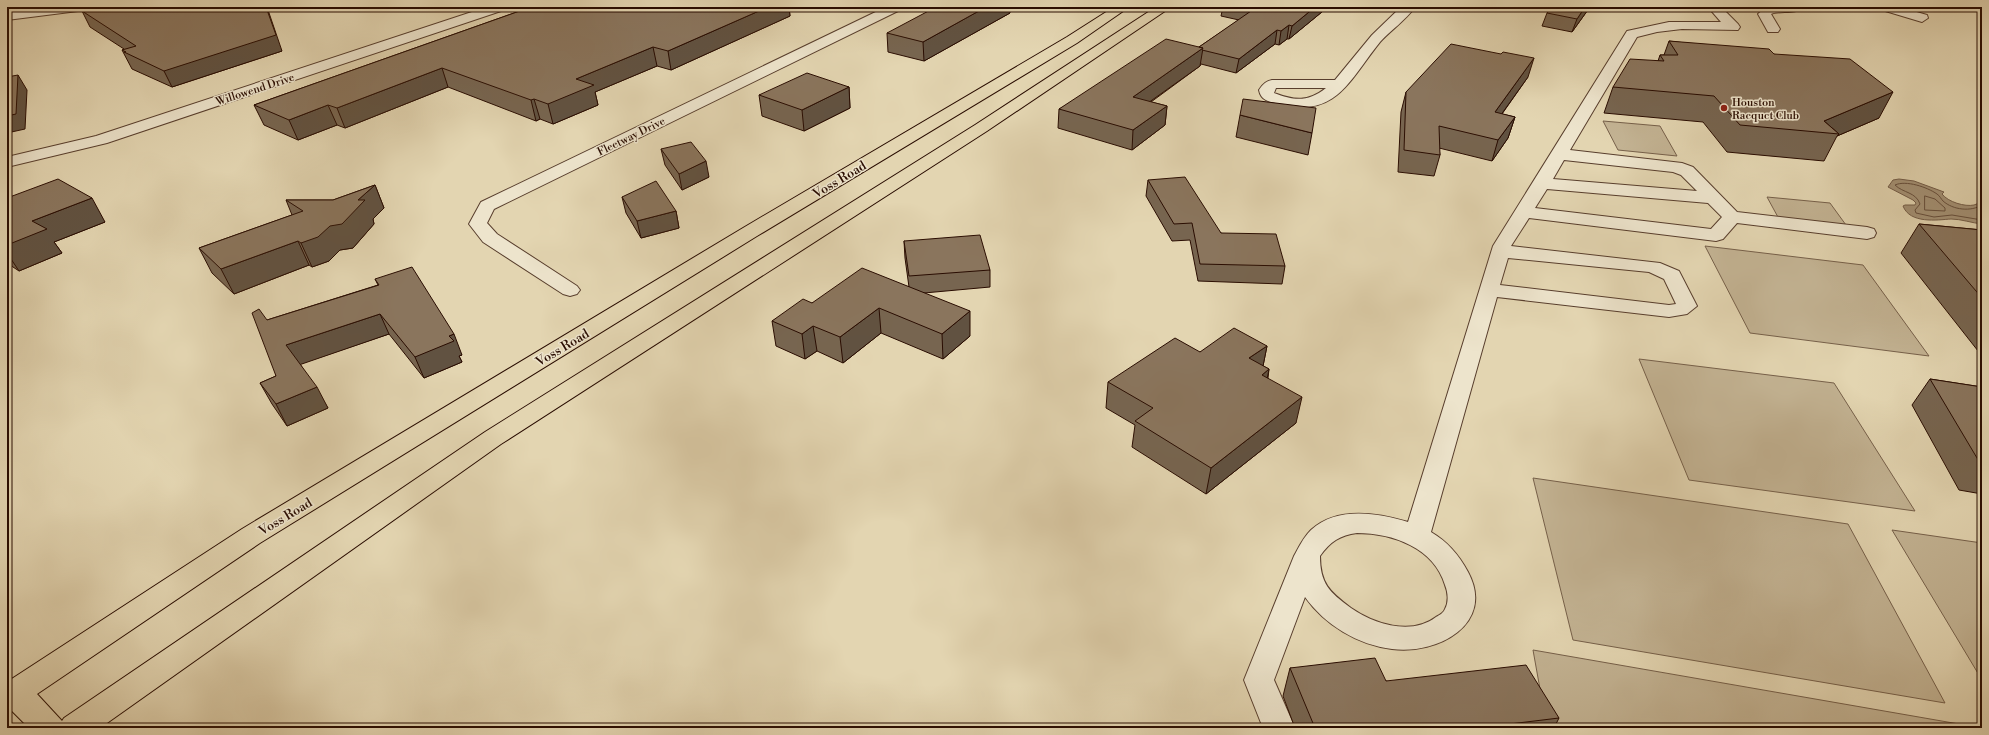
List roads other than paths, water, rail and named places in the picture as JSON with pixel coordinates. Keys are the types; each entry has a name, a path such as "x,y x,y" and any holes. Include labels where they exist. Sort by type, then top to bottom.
{"main road":[{"name":"Voss Road","path":"11,695 251,536 1123,7"},
{"path":"75,728 493,438 980,128 1165,7"},
{"path":"945,116 980,128"},
{"path":"750,232 789,250"},
{"path":"11,695 50,728"}],"street":[{"path":"7,16 78,7"},
{"name":"Willowend Drive","path":"7,162 101,140 500,7"},
{"name":"Fleetway Drive","path":"570,290 490,238 478,224 487,206 896,7"},
{"path":"1338,84 1383,30 1409,7"},
{"path":"1417,536 1500,250 1632,34 1653,27 1681,31 1696,18 1733,27 1714,7"},
{"path":"1773,29 1765,17 1765,11 1796,7"},
{"path":"1886,7 1922,18"},
{"path":"1560,154 1676,167 1687,171 1732,217 1868,232"},
{"path":"1542,183 1713,198"},
{"path":"1524,212 1716,235 1732,217"},
{"path":"1489,290 1669,311 1680,310 1687,306 1672,276 1653,267 1500,250"},
{"path":"1279,728 1259,680 1307,556 1315,541 1328,530 1348,524 1370,522 1394,527 1417,536 1436,549 1451,565 1460,582 1462,599 1457,615 1445,628 1426,636 1403,638 1378,634 1352,624 1331,610 1315,592 1307,573 1307,556"}],"water":[{"path":"1899,179 1914,181 1944,192 1942,194 1945,197 1952,202 1962,205 1974,205 1982,201 1982,224 1955,219 1924,220 1911,216 1906,212 1903,206 1915,205 1916,203 1888,187 1893,180"}],"place":[{"name":"Houston Racquet Club","path":"1724,108"}]}
